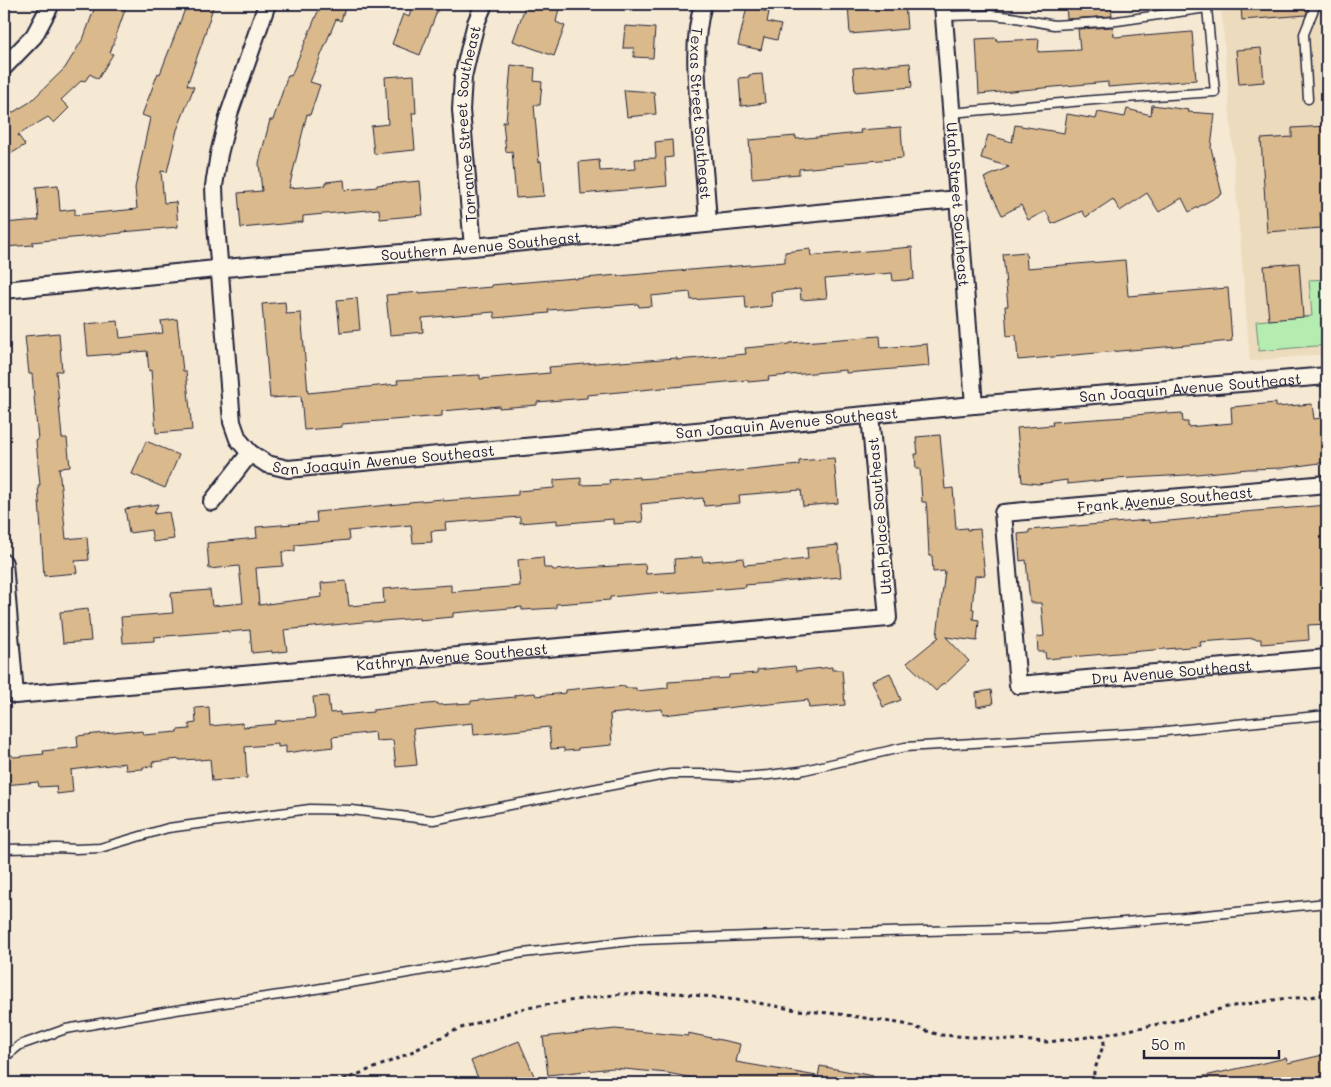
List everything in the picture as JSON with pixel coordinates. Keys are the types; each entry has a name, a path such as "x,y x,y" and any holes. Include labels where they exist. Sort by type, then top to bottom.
{"street":[{"path":"4,67 34,36 51,4"},
{"path":"212,502 250,453 238,439 232,422 214,212 214,186 219,154 229,114 267,4"},
{"name":"Torrance Street Southeast","path":"473,247 461,110 463,77 476,23 484,4"},
{"name":"Texas Street Southeast","path":"703,4 700,12 697,41 696,74 708,223"},
{"name":"Utah Street Southeast","path":"944,10 974,405"},
{"name":"Southern Avenue Southeast","path":"4,290 219,268 473,247 958,199"},
{"name":"San Joaquin Avenue Southeast","path":"250,453 267,464 288,469 974,405 1327,376"},
{"name":"Utah Place Southeast","path":"870,415 888,618"},
{"name":"Frank Avenue Southeast","path":"1018,685 1003,513 1327,484"},
{"name":"Kathryn Avenue Southeast","path":"4,563 15,695 888,618"},
{"name":"Dru Avenue Southeast","path":"1018,685 1327,658"}],"lane":[{"path":"1308,100 1304,34 1316,4"},
{"path":"944,10 1011,17 1054,26 1117,21 1206,6 1215,92 951,113"},
{"path":"4,849 100,848 168,828 310,809 352,810 433,820 670,774 742,777 800,771 905,747 1156,732 1327,716"},
{"path":"4,1058 20,1045 66,1029 524,953 639,940 1049,928 1327,903"}],"path":[{"path":"336,1083 398,1058 458,1029 512,1012 575,1000 621,994 678,993 904,1024 940,1035 1048,1042 1103,1035 1194,1017 1227,1007 1327,994"},
{"path":"1093,1083 1094,1072 1104,1043 1103,1035"}],"shaded area":[{"path":"1221,4 1327,4 1327,354 1250,361"}],"green space":[{"path":"1327,279 1327,345 1259,351 1256,321 1312,316 1309,280"}],"building":[{"path":"96,4 127,4 110,53 113,54 98,79 90,74 85,81 82,80 61,100 69,108 54,123 48,117 18,135 25,145 4,158 4,111 7,116 30,102 65,68 84,37"},
{"path":"187,4 214,4 187,85 194,87 177,130 167,172 161,171 164,203 176,202 178,227 32,242 33,245 4,247 4,223 39,220 36,187 58,185 60,211 75,209 75,215 137,209 135,188 150,118 142,115"},
{"path":"321,4 346,4 341,21 336,19 310,82 320,85 310,115 307,114 289,188 326,185 326,182 344,180 345,190 420,181 423,215 380,219 379,209 303,216 303,222 241,228 238,193 262,191 259,163 270,120 273,120 288,75 291,76"},
{"path":"413,4 440,4 420,55 392,44 403,14 409,17"},
{"path":"526,4 560,4 556,22 565,26 554,56 513,41"},
{"path":"905,4 907,29 850,34 848,5"},
{"path":"1066,4 1111,4 1112,16 1067,19"},
{"path":"1274,4 1310,4 1306,15 1242,20 1241,7"},
{"path":"747,7 769,12 767,22 781,25 777,40 764,37 761,50 738,45"},
{"path":"625,26 655,28 653,58 634,57 634,48 623,48"},
{"path":"1113,27 1114,36 1116,37 1192,32 1196,80 1108,87 1108,82 979,94 976,39 996,38 997,41 1039,39 1038,52 1080,50 1078,29"},
{"path":"1261,48 1264,82 1239,84 1236,50"},
{"path":"910,63 912,87 855,92 853,68"},
{"path":"511,65 535,68 534,81 542,82 540,105 534,105 544,196 516,198 512,151 506,152 503,122 506,122"},
{"path":"762,74 765,103 741,106 739,78"},
{"path":"414,75 416,113 412,113 415,150 374,154 371,126 388,124 385,77"},
{"path":"624,90 654,92 656,114 627,117"},
{"path":"1152,105 1189,110 1188,112 1215,114 1211,148 1222,194 1189,212 1182,198 1159,212 1147,193 1120,211 1113,199 1086,217 1082,211 1052,224 1046,211 1028,220 1021,205 1002,215 984,178 1009,167 981,158 988,135 1012,142 1015,125 1064,133 1067,114 1096,119 1098,112 1125,117 1127,109 1151,115"},
{"path":"1327,126 1327,211 1320,212 1321,228 1267,232 1261,139 1292,137 1292,128"},
{"path":"901,127 903,158 799,169 799,174 752,178 749,140 796,136 796,139 861,133 860,130"},
{"path":"672,140 673,157 665,158 667,186 581,194 579,162 599,160 600,171 636,169 635,159 656,158 655,142"},
{"path":"912,247 914,279 893,281 892,273 825,279 827,298 801,300 800,289 771,292 772,306 746,309 745,296 691,300 690,292 651,296 652,306 639,307 638,304 600,306 548,310 549,313 495,318 494,312 422,318 423,332 390,335 386,295 785,262 785,252 810,249 811,256"},
{"path":"1026,252 1027,268 1125,260 1128,296 1228,288 1232,341 1018,360 1016,335 1007,336 1005,306 1008,306 1003,254"},
{"path":"1299,263 1303,317 1269,320 1264,266"},
{"path":"357,298 360,330 340,332 337,300"},
{"path":"285,302 286,314 301,313 308,393 398,384 397,380 480,375 480,379 550,373 549,367 746,354 745,348 880,336 881,348 927,344 929,366 846,373 846,370 768,377 769,380 748,382 748,380 587,395 587,398 537,402 537,405 442,411 442,416 342,424 342,427 304,430 301,396 270,398 262,304"},
{"path":"177,319 183,371 186,371 192,430 156,433 151,370 149,371 147,351 88,356 85,324 118,321 120,338 163,333 161,321"},
{"path":"59,333 62,371 56,371 62,438 67,438 70,467 59,468 66,539 87,537 89,560 75,561 77,573 44,576 36,440 38,440 32,374 29,374 25,336"},
{"path":"1276,403 1276,407 1312,404 1314,419 1327,417 1327,462 1283,468 1248,469 1067,484 1067,480 1038,484 1022,482 1017,428 1053,425 1052,422 1167,412 1167,414 1182,413 1183,422 1188,422 1188,427 1232,423 1231,407"},
{"path":"940,435 945,489 953,488 956,529 980,529 985,575 975,576 972,609 974,609 973,619 979,620 977,641 946,637 969,661 936,691 907,663 939,637 937,636 945,571 933,572 932,556 929,556 926,502 922,502 920,469 916,469 915,454 918,454 916,437"},
{"path":"146,441 179,455 165,488 132,474"},
{"path":"834,458 838,503 803,506 801,490 739,495 740,503 704,506 703,498 641,504 643,522 613,524 613,519 557,524 557,520 520,523 520,517 445,523 446,530 431,531 432,542 413,543 411,525 348,531 349,540 295,545 295,551 282,552 283,566 256,568 259,605 322,597 321,583 346,581 349,606 384,603 383,589 451,585 451,592 520,586 518,560 543,557 544,568 552,568 553,570 645,564 646,574 675,572 674,559 702,557 703,562 743,558 744,565 808,559 807,548 838,545 841,577 745,585 746,587 610,597 610,600 556,604 556,608 522,610 522,607 453,613 453,617 372,621 284,630 287,651 272,653 272,651 252,653 250,630 154,637 154,641 123,643 121,617 173,613 171,593 210,590 212,606 243,603 239,566 209,569 207,543 257,538 256,527 317,522 316,512 443,499 443,501 518,495 518,491 554,488 554,480 581,478 581,485 610,484 609,480 751,470 799,465 799,461"},
{"path":"158,504 154,514 169,512 174,539 153,542 151,530 129,533 125,509"},
{"path":"1327,505 1327,624 1308,625 1309,640 1261,644 1261,639 1254,638 1200,642 1201,646 1046,659 1045,652 1038,652 1037,637 1044,636 1041,603 1030,603 1026,560 1020,561 1018,534 1029,533 1029,530 1149,520 1149,523 1200,518 1209,515"},
{"path":"88,609 91,641 63,643 60,612"},
{"path":"795,666 796,671 832,667 832,670 842,670 845,705 809,708 808,700 663,715 662,709 610,714 612,745 578,748 578,750 564,751 564,748 551,749 549,727 474,735 473,723 413,729 417,765 396,767 393,740 376,741 375,732 332,737 333,747 286,753 286,746 278,747 278,744 245,747 247,778 212,781 210,759 180,759 152,762 153,766 143,767 143,769 126,770 125,763 71,770 73,792 57,794 56,786 39,787 38,782 4,785 4,749 14,757 44,754 43,751 78,747 77,736 132,730 133,732 143,731 144,735 177,732 177,730 190,729 189,724 196,723 195,708 209,707 210,726 242,723 243,727 276,724 275,721 315,718 313,697 328,696 330,713 340,712 340,715 438,703 438,705 471,703 471,701 515,697 514,695 535,693 536,696 566,693 566,690 605,686 605,688 625,686 625,688 636,688 636,691 668,688 668,682 729,678 729,675 757,673 757,670"},
{"path":"890,673 901,700 883,707 872,681"},
{"path":"991,690 993,704 977,707 976,693"},
{"path":"615,1029 688,1036 688,1033 740,1044 736,1062 817,1076 816,1083 719,1083 667,1073 613,1068 548,1075 543,1037"},
{"path":"519,1041 535,1078 523,1083 480,1083 471,1061"},
{"path":"1327,1054 1327,1083 1201,1083 1200,1077 1286,1058 1288,1063"},
{"path":"820,1066 873,1076 872,1083 817,1083"}]}
